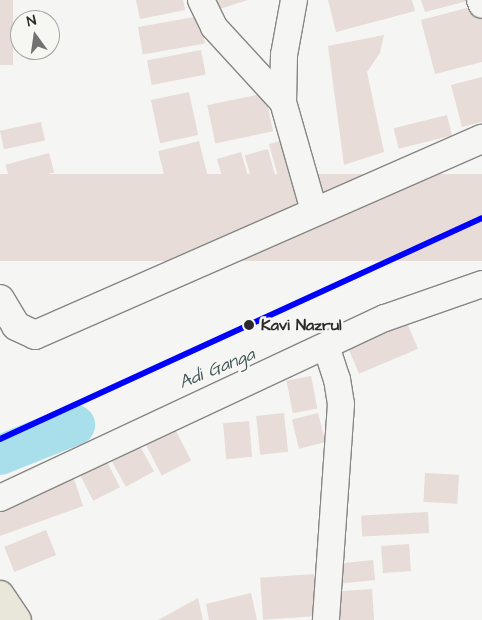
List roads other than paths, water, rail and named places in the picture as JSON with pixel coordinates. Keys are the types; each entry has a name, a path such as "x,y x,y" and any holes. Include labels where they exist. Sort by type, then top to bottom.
{"main road":[{"path":"0,595 17,620"}],"street":[{"path":"201,0 214,27 283,102"},
{"path":"294,0 284,55 283,102 314,211"},
{"path":"480,0 482,5"},
{"path":"0,299 16,326 35,335 314,211 482,139"},
{"path":"0,498 386,318 482,284"},
{"path":"326,346 337,378 341,404 326,620"}],"waterway":[{"name":"Adi Ganga","path":"0,455 75,425"}],"place":[{"name":"Kavi Nazrul","path":"249,325"}]}
